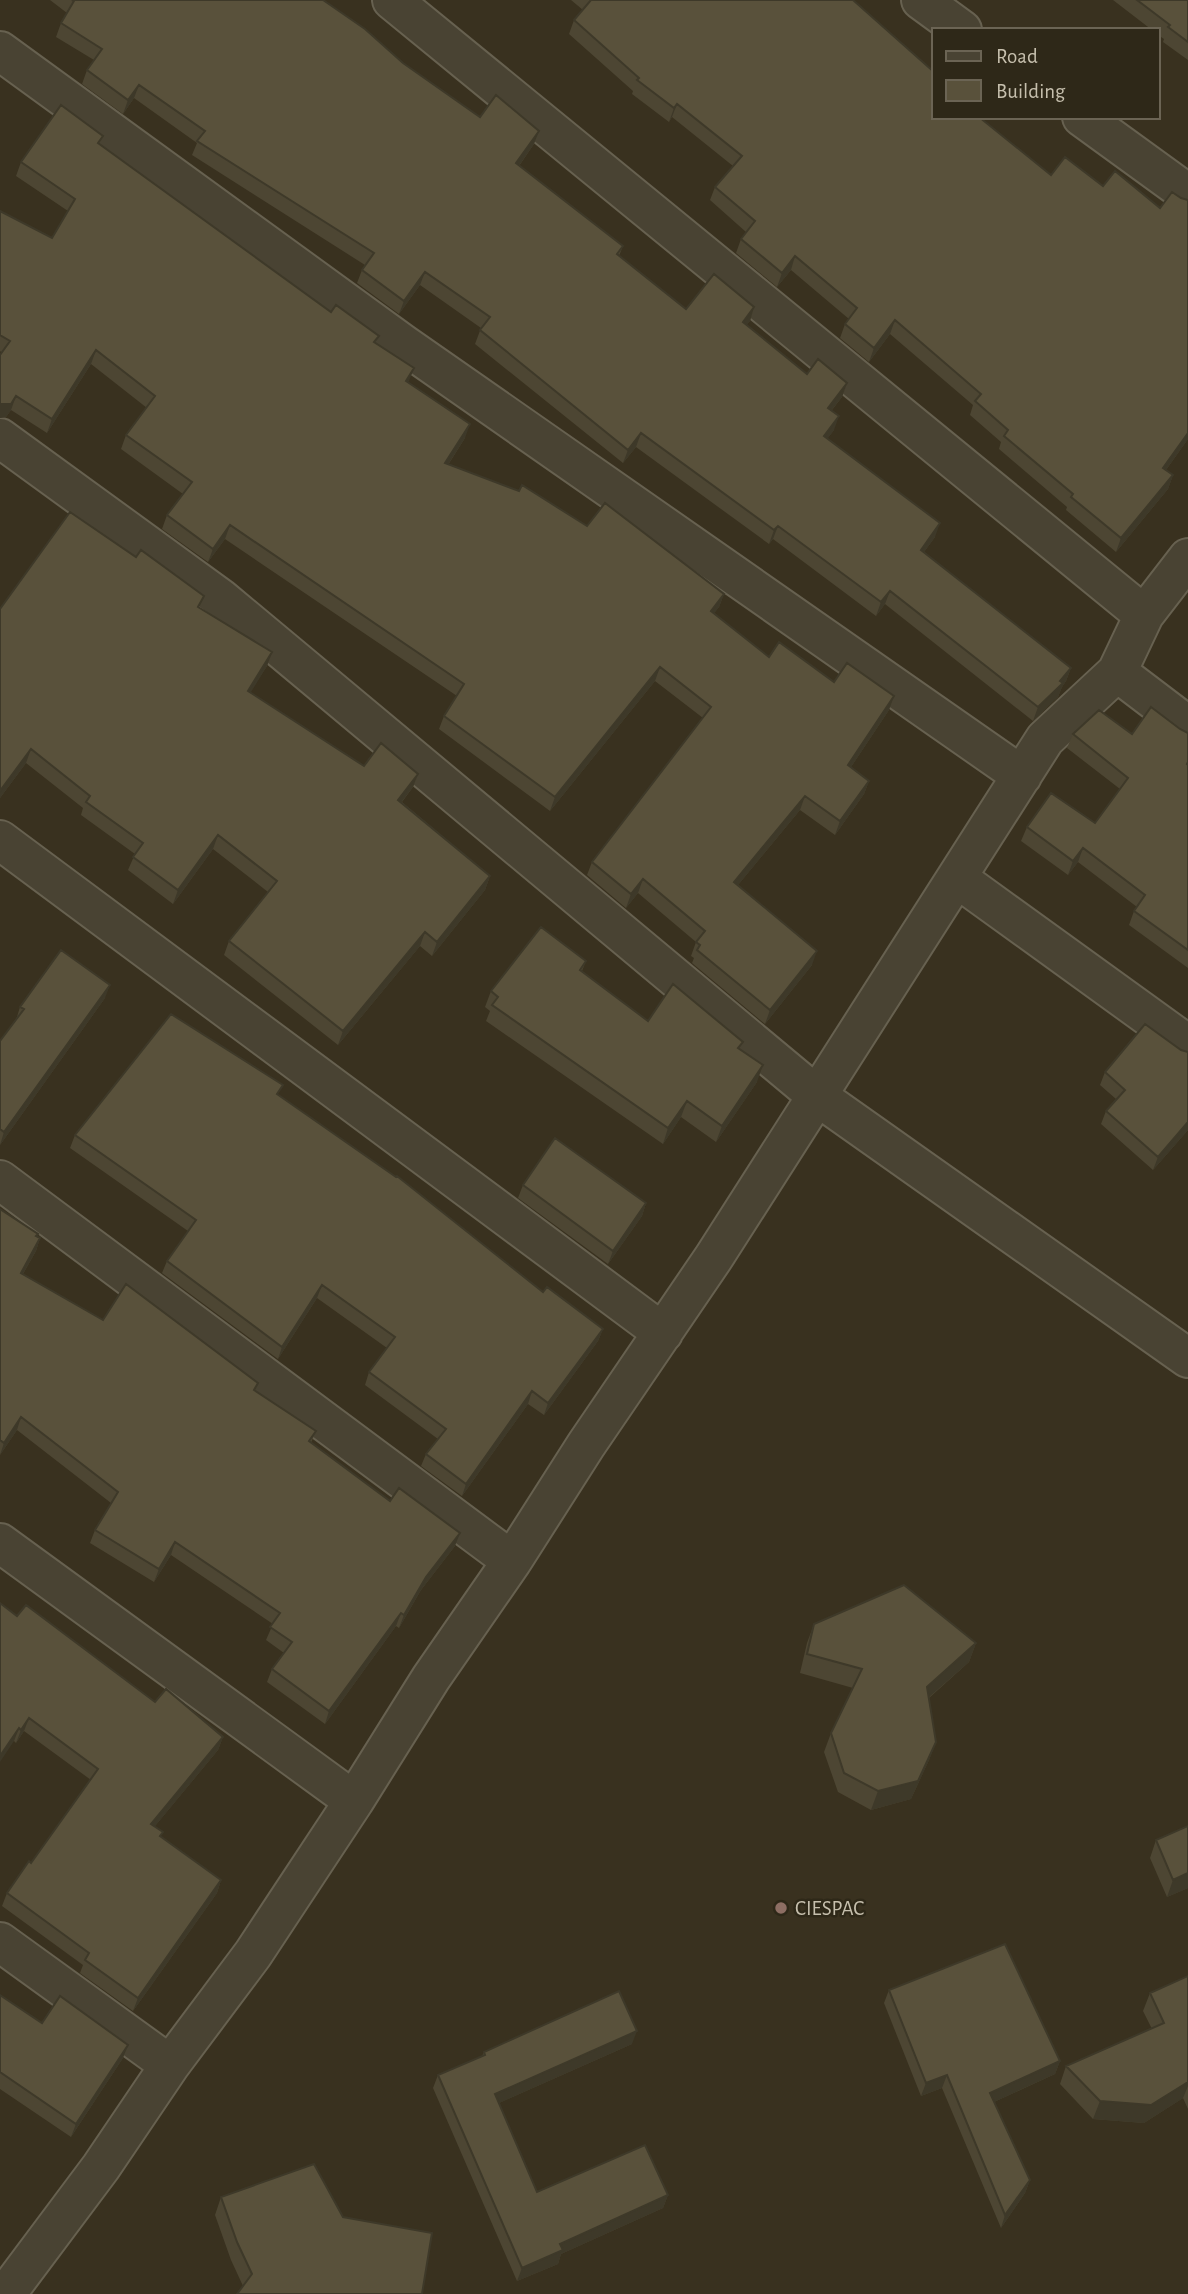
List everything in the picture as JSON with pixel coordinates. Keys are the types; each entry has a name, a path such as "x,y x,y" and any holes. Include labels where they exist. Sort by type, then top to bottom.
{"street":[{"path":"392,0 1144,615"},
{"path":"921,0 959,28"},
{"path":"0,51 403,344 1022,776"},
{"path":"1085,119 1188,194"},
{"path":"0,438 220,598 817,1096 1188,1358"},
{"path":"8,2281 101,2167 170,2064 253,1954 431,1678 663,1333 1045,739 1117,672 1144,615 1188,558"},
{"path":"1117,672 1188,726"},
{"path":"0,840 663,1333"},
{"path":"957,878 1188,1045"},
{"path":"0,1180 512,1561"},
{"path":"0,1543 354,1801"},
{"path":"0,1941 170,2064"}],"building":[{"path":"72,0 323,0 365,29 403,63 480,117 496,95 539,131 516,163 623,246 617,254 686,309 714,274 754,307 743,322 807,374 818,359 847,383 828,408 839,416 824,436 940,523 921,550 1071,668 1060,681 1063,683 1038,707 890,591 881,602 778,526 774,530 641,433 628,450 480,330 490,317 425,272 404,301 362,270 374,253 197,141 205,131 139,85 128,100 87,70 102,49 61,23 74,1"},
{"path":"591,0 853,0 932,70 932,119 981,119 1051,175 1065,157 1103,186 1115,171 1160,208 1172,192 1188,200 1188,433 1163,468 1173,475 1121,538 1004,436 1008,430 975,401 981,394 895,320 874,348 845,324 857,308 795,256 782,273 741,239 755,221 715,187 742,156 677,104 674,108 637,80 639,78 574,20"},
{"path":"1137,0 1188,0 1188,42 1168,27 1170,25"},
{"path":"61,105 103,136 98,143 331,312 336,305 379,336 374,342 414,368 406,381 470,424 445,463 519,491 522,485 587,526 605,503 724,594 711,611 769,657 779,642 834,682 847,663 894,696 848,765 869,781 840,821 805,796 734,882 817,951 770,1010 697,950 700,945 696,942 705,931 643,879 631,894 592,862 711,707 660,667 555,797 444,716 464,684 230,525 213,549 167,515 192,482 126,435 155,396 96,350 52,419 16,396 11,404 0,404 0,355 10,341 0,335 0,211 52,238 75,199 21,162"},
{"path":"70,512 136,557 141,550 204,596 198,607 272,652 248,691 364,766 381,743 418,774 398,800 490,876 437,942 425,932 343,1031 229,941 277,881 218,835 178,890 133,857 143,843 86,802 90,796 31,749 0,791 0,609"},
{"path":"1151,707 1188,733 1188,950 1134,911 1145,895 1083,848 1073,861 1027,827 1051,793 1095,823 1128,778 1073,734 1099,710 1132,734"},
{"path":"541,927 586,961 580,970 648,1021 673,984 743,1042 738,1048 763,1065 722,1126 687,1101 668,1128 492,1005 498,997 491,991"},
{"path":"61,950 110,985 4,1132 0,1129 0,1041 24,1009 20,1007"},
{"path":"171,1014 283,1085 277,1094 397,1176 543,1292 547,1287 603,1329 548,1403 532,1391 466,1484 426,1454 446,1429 369,1372 395,1337 322,1285 282,1347 167,1261 196,1220 75,1135"},
{"path":"1145,1024 1181,1050 1188,1052 1188,1122 1158,1157 1106,1111 1125,1090 1105,1072"},
{"path":"555,1138 646,1203 613,1251 523,1185"},
{"path":"0,1209 40,1238 21,1273 103,1320 126,1284 258,1383 254,1390 316,1431 309,1441 390,1501 399,1488 460,1533 426,1577 404,1615 401,1613 329,1711 272,1669 292,1642 270,1627 280,1613 175,1542 159,1569 95,1530 118,1492 21,1417 4,1443 0,1440"},
{"path":"904,1585 976,1643 927,1687 936,1742 918,1781 878,1791 844,1773 831,1733 862,1669 807,1654 814,1624"},
{"path":"0,1603 17,1616 26,1605 155,1702 166,1689 223,1737 151,1824 163,1832 160,1836 221,1880 138,1998 85,1960 89,1953 7,1893 98,1769 29,1718 0,1756"},
{"path":"1188,1826 1188,1873 1173,1880 1156,1840"},
{"path":"1005,1944 1060,2061 990,2093 1030,2180 1005,2215 947,2075 926,2083 889,1990"},
{"path":"1188,1976 1188,2082 1151,2105 1100,2101 1066,2066 1164,2023 1150,1993"},
{"path":"619,1991 637,2031 495,2094 537,2192 645,2145 668,2195 560,2244 563,2250 522,2268 438,2075"},
{"path":"0,1995 42,2023 60,1996 128,2045 76,2124 0,2072"},
{"path":"314,2164 343,2217 432,2233 422,2294 237,2294 252,2274 221,2197"}],"place":[{"name":"CIESPAC","path":"781,1908"}]}
